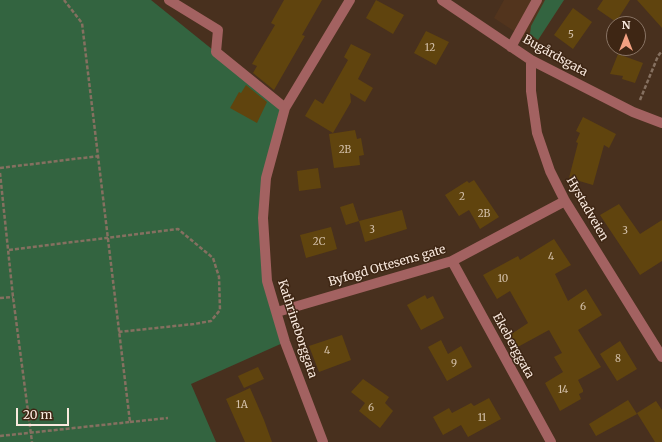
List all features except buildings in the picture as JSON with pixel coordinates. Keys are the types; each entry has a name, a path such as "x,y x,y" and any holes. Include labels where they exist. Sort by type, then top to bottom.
{"street":[{"path":"169,0 218,30 216,52 285,108"},
{"name":"Kathrineborggata","path":"323,442 285,342 267,282 263,218 266,178 285,108 350,0"},
{"name":"Bugårdsgata","path":"442,0 531,60 633,112 662,123"},
{"path":"511,47 537,0"},
{"name":"Hystadveien","path":"531,60 531,91 537,133 550,171 565,202 662,356"},
{"name":"Byfogd Ottesens gate","path":"277,312 452,261 565,202"},
{"name":"Ekeberggata","path":"452,261 551,442"}],"path":[{"path":"64,0 82,23 130,422"},
{"path":"633,112 662,51"},
{"path":"0,168 99,156"},
{"path":"0,173 13,296 32,442"},
{"path":"9,250 178,229 213,258 219,277 220,310 211,321 118,332"},
{"path":"0,298 13,296"},
{"path":"0,436 168,418"}],"shaded area":[{"path":"504,0 564,0 535,45 494,18"}],"green space":[{"path":"0,0 151,0 285,108 266,178 265,252 285,342 191,384 216,442 0,442"},
{"path":"545,0 564,0 538,40 530,34 531,26"}]}
